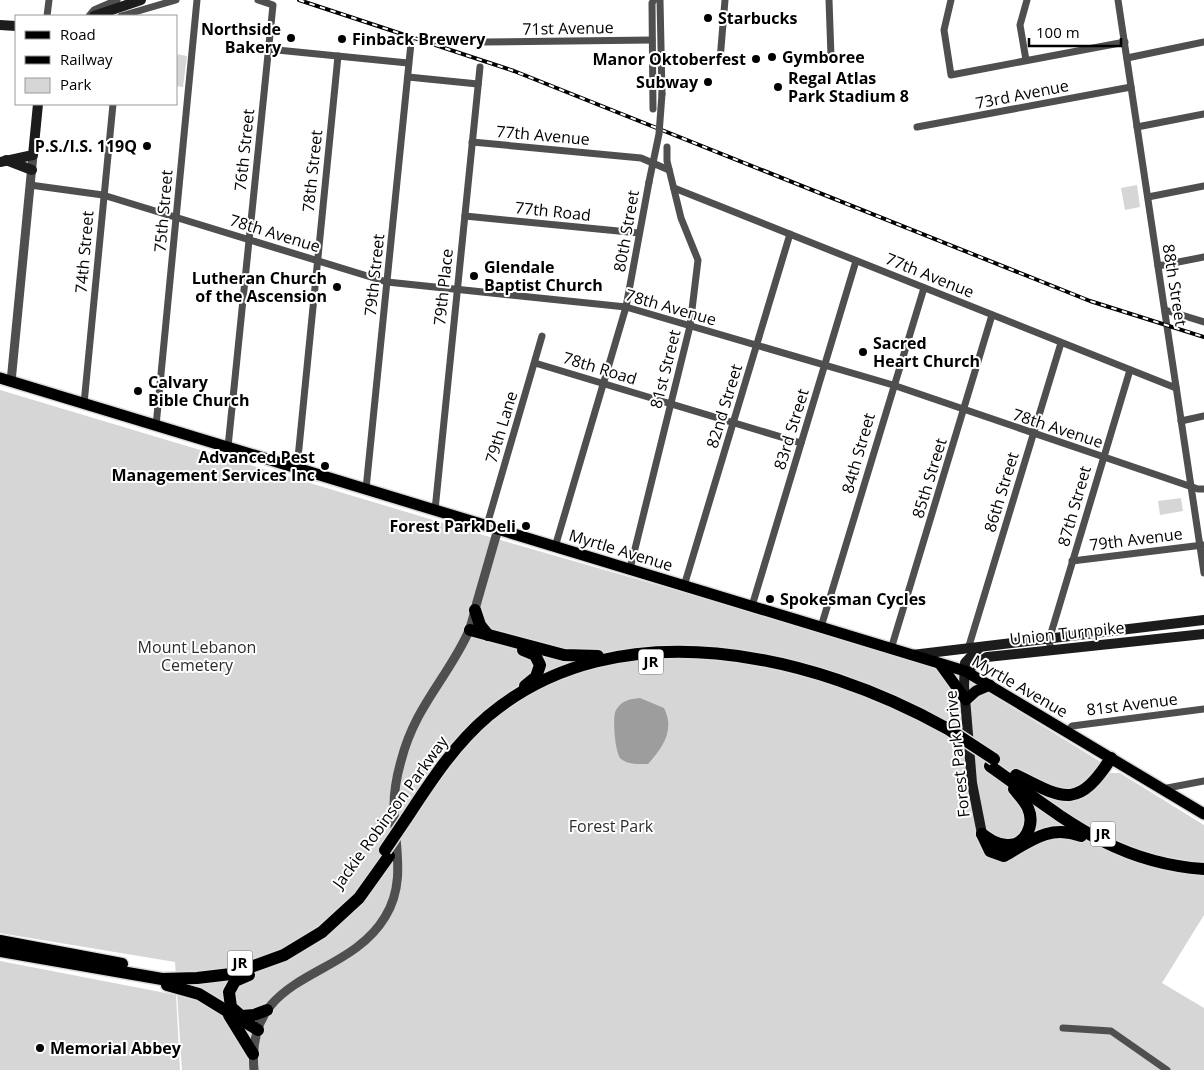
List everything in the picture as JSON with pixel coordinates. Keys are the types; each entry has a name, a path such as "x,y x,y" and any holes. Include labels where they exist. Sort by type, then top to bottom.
{"highway":[{"path":"475,610 480,625 488,635"},
{"path":"468,632 488,635 570,656 626,656"},
{"path":"468,632 529,651 540,662 539,671 534,679 509,696 490,715"},
{"name":"Jackie Robinson Parkway","path":"0,950 129,974 174,980 242,971 273,960 304,945 341,917 359,898 445,761 467,736 490,715 520,694 557,675 595,662 626,656 692,652 774,662 863,688 906,706 994,766 1062,819 1110,846 1169,865 1204,869"},
{"name":"Jackie Robinson Parkway","path":"407,823 453,763 491,724 520,703 552,686 586,673 614,666 665,661 710,661 774,670 833,686 946,732"},
{"path":"1016,775 1047,792 1069,795 1080,792 1092,784 1111,758"},
{"path":"982,834 997,843 1011,845 1022,839 1030,826 1030,813 1026,803 994,766"},
{"name":"Jackie Robinson Parkway","path":"994,766 1016,775 1073,817 1109,837 1160,854 1204,861"},
{"path":"982,834 990,851 1004,856 1042,834 1058,831 1070,832 1110,846"},
{"name":"Jackie Robinson Parkway","path":"0,941 168,971 208,970 236,964 280,948 320,924 354,892 387,853"},
{"path":"259,1027 242,1016 230,1004 228,995 231,986 238,980 273,960"},
{"path":"129,974 193,992 228,1013 259,1027"},
{"path":"242,1016 254,1015 267,1010"},
{"path":"228,1013 253,1054"}],"main road":[{"path":"98,15 120,9 141,0"},
{"path":"0,25 15,26"},
{"path":"3,161 33,155 38,105"},
{"path":"3,161 32,170"},
{"name":"Myrtle Avenue","path":"5,380 965,671 1204,814"},
{"name":"Union Turnpike","path":"965,671 987,657 1204,620"},
{"name":"Union Turnpike","path":"911,655 979,648 1204,634"},
{"path":"965,671 966,663 979,648"},
{"path":"940,664 966,700 976,691 990,685"},
{"name":"Forest Park Drive","path":"965,671 972,783 982,834"}],"street":[{"path":"47,15 48,0"},
{"path":"89,15 94,10 120,9 176,0"},
{"name":"75th Street","path":"156,426 197,0"},
{"name":"76th Street","path":"228,447 272,5 258,0"},
{"path":"653,109 652,40 654,0"},
{"name":"80th Street","path":"555,546 626,307 659,134 662,94 660,0"},
{"path":"720,60 725,0"},
{"path":"829,0 831,56"},
{"path":"951,0 944,30 951,75 1124,42"},
{"path":"1026,60 1020,25 1028,0"},
{"name":"88th Street","path":"1118,0 1191,487 1202,545 1204,573"},
{"name":"71st Avenue","path":"484,42 652,40"},
{"path":"1127,58 1204,42"},
{"name":"79th Street","path":"366,489 411,43"},
{"path":"268,49 408,63"},
{"name":"78th Street","path":"297,468 338,56"},
{"name":"79th Place","path":"435,510 480,67"},
{"path":"408,77 478,84"},
{"name":"73rd Avenue","path":"917,127 1131,87"},
{"name":"74th Street","path":"84,404 113,105"},
{"path":"1137,127 1204,114"},
{"name":"77th Avenue","path":"472,142 641,158 668,170"},
{"name":"81st Street","path":"630,569 690,326 698,260 681,218 668,170 667,147"},
{"path":"5,380 33,155"},
{"name":"78th Avenue","path":"30,185 103,195 249,238 387,282 626,307 892,386 1191,487 1204,488"},
{"path":"1148,197 1204,186"},
{"name":"77th Avenue","path":"674,188 1176,388"},
{"name":"77th Road","path":"465,216 639,233"},
{"name":"82nd Street","path":"684,586 790,234"},
{"path":"1158,266 1204,257"},
{"name":"83rd Street","path":"752,606 856,261"},
{"name":"84th Street","path":"821,627 892,386 924,288"},
{"path":"1165,310 1204,322"},
{"name":"85th Street","path":"891,649 992,315"},
{"name":"79th Lane","path":"493,528 488,518 542,336"},
{"name":"86th Street","path":"968,649 1061,343"},
{"name":"78th Road","path":"535,363 801,443"},
{"name":"87th Street","path":"1050,645 1102,457 1130,370"},
{"path":"1181,421 1204,416"},
{"path":"254,1070 253,1054 259,1027 267,1010 288,987 354,951 373,933 386,915 398,882 394,806 396,783 404,747 416,717 468,632 475,610 493,528"},
{"name":"79th Avenue","path":"1072,561 1202,545"},
{"name":"81st Avenue","path":"1067,732 1072,726 1204,709"},
{"path":"1162,789 1204,781"},
{"path":"1063,1028 1111,1031 1168,1070"}],"green space":[{"path":"178,54 187,56 183,87 178,86"},
{"path":"1137,185 1140,207 1125,210 1121,188"},
{"name":"Forest Park","path":"0,390 483,535 891,652 961,676 1101,762 1098,766 1110,773 1120,773 1204,825 1204,915 1162,983 1204,1008 1204,1070 182,1070 175,962 0,933"},
{"path":"1181,498 1183,511 1160,515 1158,501"},
{"path":"0,961 176,995 180,1070 0,1070"}],"shaded area":[{"path":"640,698 664,708 668,724 668,731 663,745 648,764 631,763 621,759 617,750 615,735 614,720 618,707 624,702"}],"railway":[{"path":"299,0 514,71 1090,301 1204,337"}],"place":[{"name":"Starbucks","path":"708,18"},
{"name":"Northside Bakery","path":"291,38"},
{"name":"Finback Brewery","path":"342,39"},
{"name":"Gymboree","path":"772,57"},
{"name":"Manor Oktoberfest","path":"756,59"},
{"name":"Subway","path":"708,82"},
{"name":"Regal Atlas Park Stadium 8","path":"778,87"},
{"name":"P.S./I.S. 119Q","path":"147,146"},
{"name":"Glendale Baptist Church","path":"474,276"},
{"name":"Lutheran Church of the Ascension","path":"337,287"},
{"name":"Sacred Heart Church","path":"863,352"},
{"name":"Calvary Bible Church","path":"138,391"},
{"name":"Advanced Pest Management Services Inc","path":"325,466"},
{"name":"Forest Park Deli","path":"526,526"},
{"name":"Spokesman Cycles","path":"770,599"},
{"name":"Memorial Abbey","path":"40,1048"}],"park label":[{"name":"Mount Lebanon Cemetery","path":"197,656"}]}
